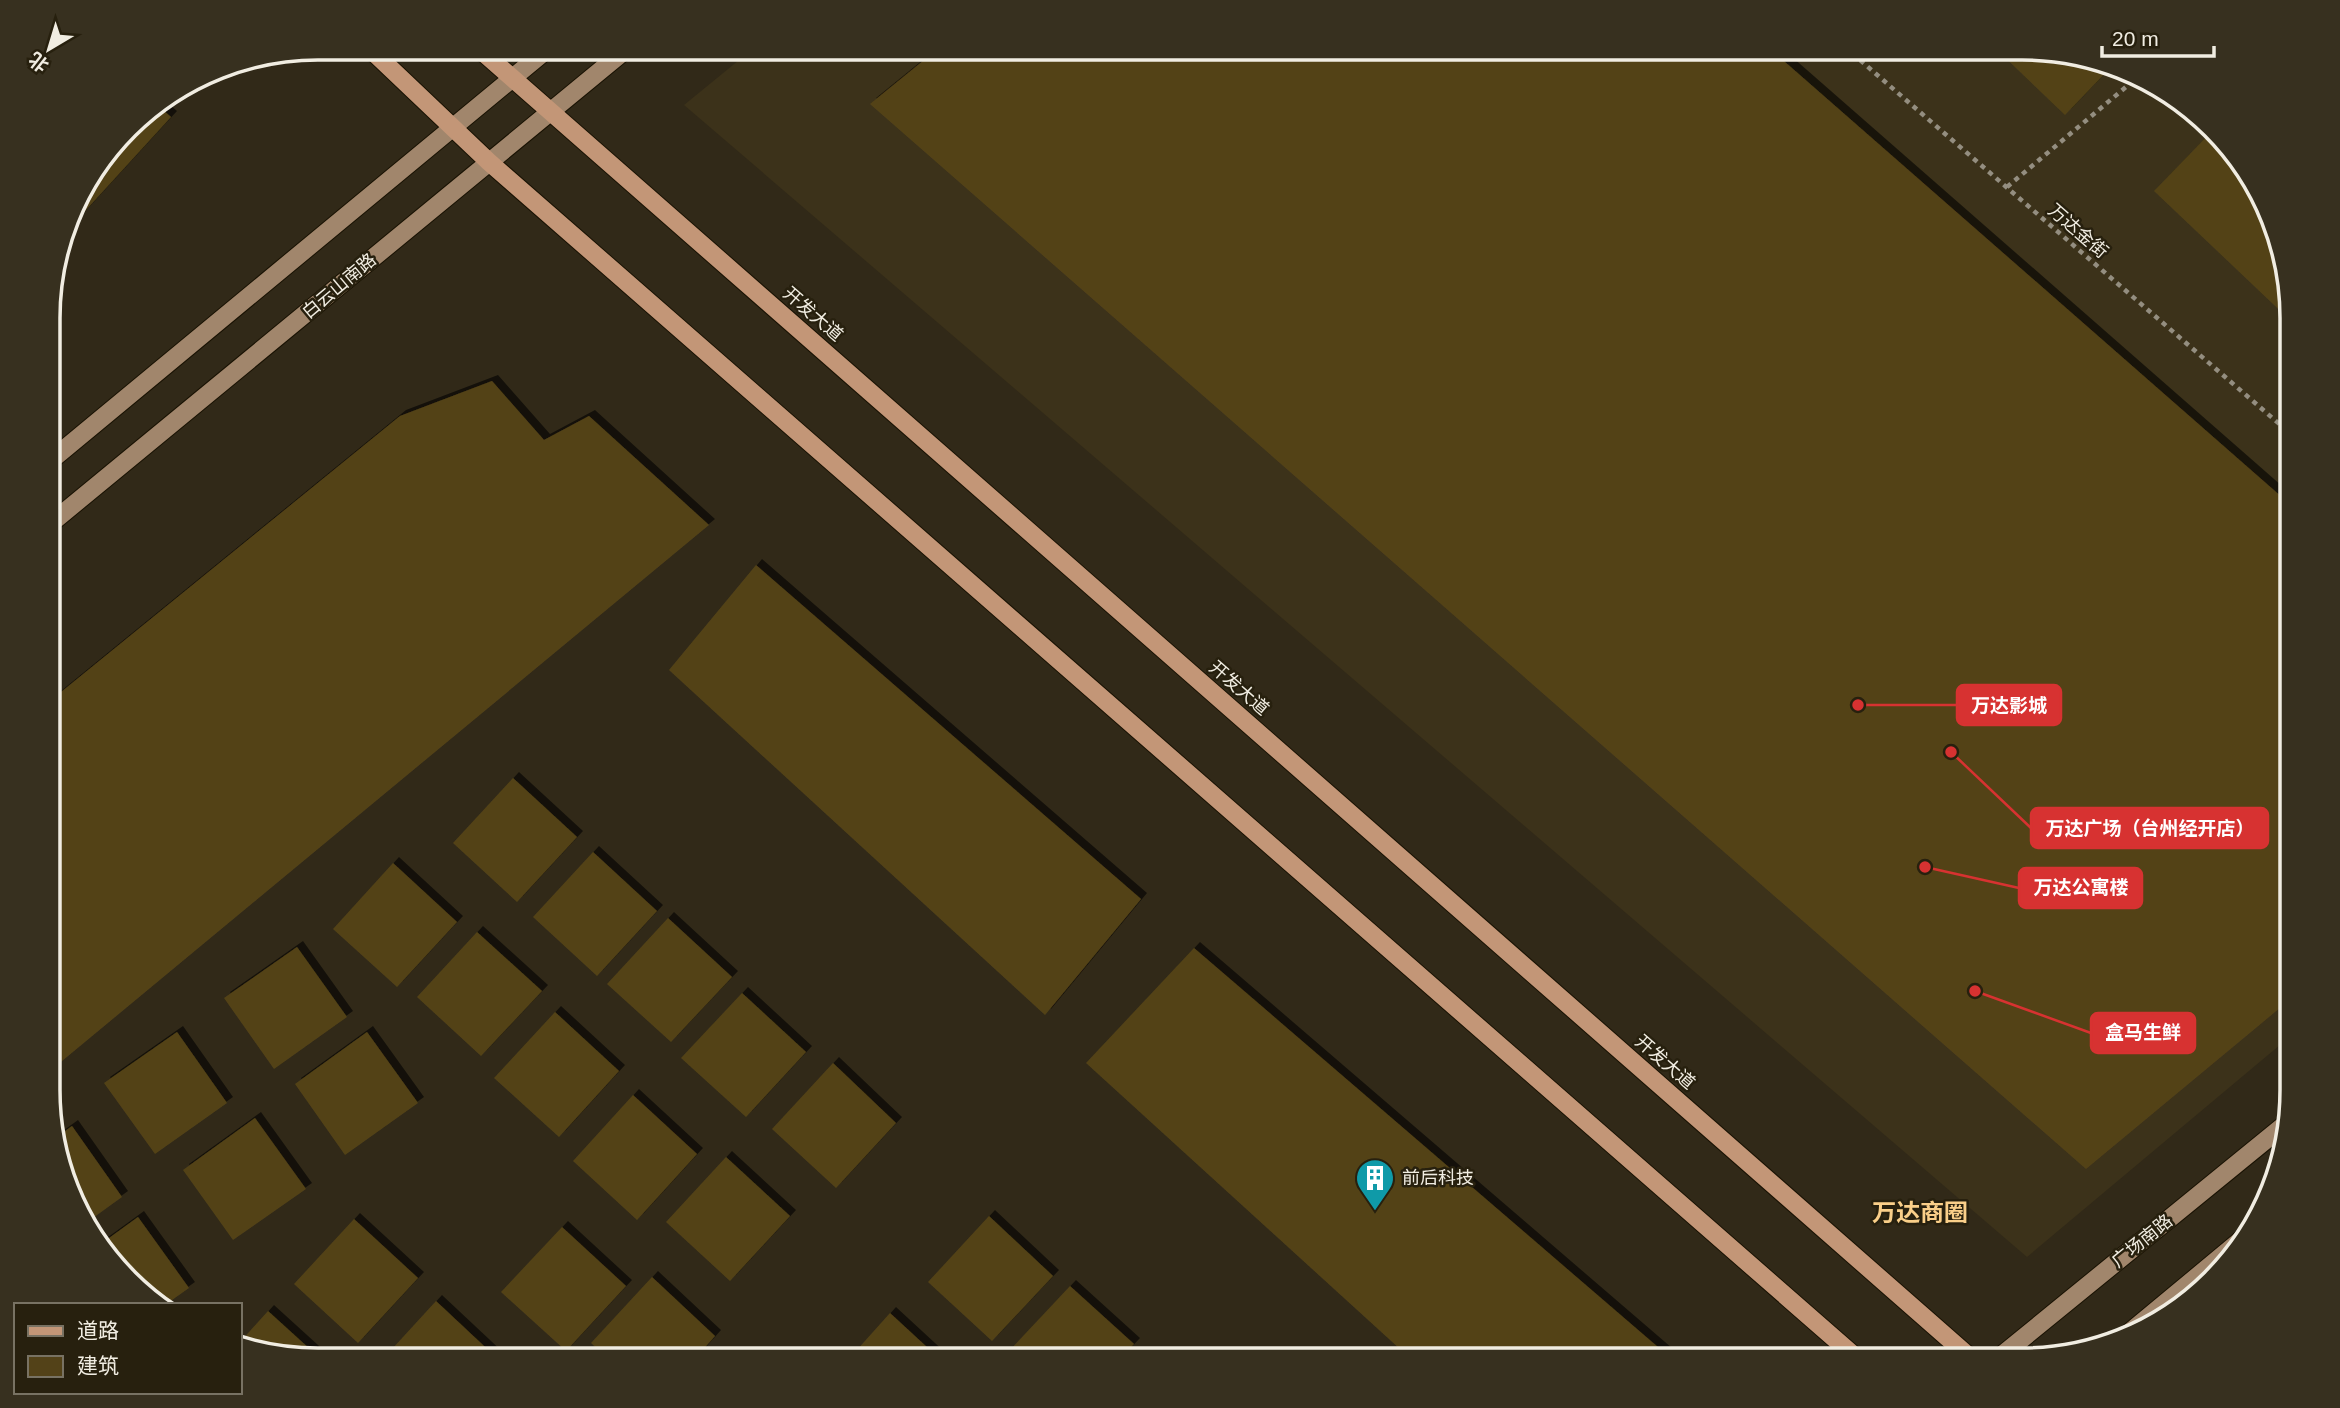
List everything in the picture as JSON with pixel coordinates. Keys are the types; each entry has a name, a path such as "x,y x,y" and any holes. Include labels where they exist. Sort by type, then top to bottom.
{"main road":[{"path":"382,60 489,162 1845,1348"},
{"name":"开发大道","path":"492,60 1959,1348"},
{"path":"60,453 535,60"},
{"name":"白云山南路","path":"60,516 613,60"},
{"name":"广场南路","path":"2011,1348 2277,1131"},
{"path":"2152,1314 2219,1258"}],"path":[{"name":"万达金街","path":"1860,60 2280,425"},
{"path":"2007,187 2130,83"}],"shaded area":[{"path":"739,60 2040,60 2073,64 2106,73 2152,94 2193,123 2227,160 2254,203 2267,234 2276,267 2280,300 2280,1045 2027,1257 684,105"}],"building":[{"path":"924,60 1783,60 2280,495 2280,1008 2086,1169 870,104"},
{"path":"2008,60 2073,64 2105,73 2065,115"},
{"path":"164,110 171,117 80,216 94,188 123,147"},
{"path":"2207,137 2237,174 2261,219 2276,267 2280,311 2154,191"},
{"path":"492,381 544,440 589,416 709,525 60,1063 60,693 400,416"},
{"path":"756,565 1141,899 1045,1015 669,670"},
{"path":"513,778 577,837 517,902 453,843"},
{"path":"593,852 657,911 597,976 533,917"},
{"path":"393,863 457,922 397,987 333,929"},
{"path":"668,918 732,977 671,1042 607,984"},
{"path":"477,932 542,991 481,1056 417,997"},
{"path":"297,947 347,1017 274,1069 224,998"},
{"name":"前后科技","path":"1194,948 1659,1348 1399,1348 1086,1063"},
{"path":"742,993 806,1052 746,1117 681,1058"},
{"path":"555,1012 619,1071 559,1137 494,1078"},
{"path":"177,1032 227,1103 155,1154 104,1083"},
{"path":"367,1032 418,1103 345,1155 295,1084"},
{"path":"833,1063 896,1123 836,1188 772,1129"},
{"path":"633,1095 697,1154 637,1220 573,1161"},
{"path":"255,1118 306,1189 233,1240 183,1170"},
{"path":"72,1126 122,1197 93,1218 73,1174 63,1132"},
{"path":"726,1157 790,1216 730,1281 666,1222"},
{"path":"989,1216 1053,1276 992,1341 928,1282"},
{"path":"138,1217 189,1288 170,1302 147,1285 123,1261 107,1240"},
{"path":"354,1219 418,1278 358,1343 294,1284"},
{"path":"562,1227 626,1286 569,1348 563,1348 501,1292"},
{"path":"652,1277 715,1336 704,1348 596,1348 591,1343"},
{"path":"1070,1286 1134,1344 1130,1348 1012,1348"},
{"path":"436,1301 486,1348 393,1348"},
{"path":"268,1311 309,1348 267,1344 244,1338"},
{"path":"890,1313 928,1348 859,1348"}],"place":[{"name":"万达影城","path":"1858,705"},
{"name":"万达广场（台州经开店）","path":"1951,752"},
{"name":"万达公寓楼","path":"1925,867"},
{"name":"盒马生鲜","path":"1975,991"},
{"name":"前后科技","path":"1375,1212"}],"district":[{"name":"万达商圈","path":"1920,1212"}]}
